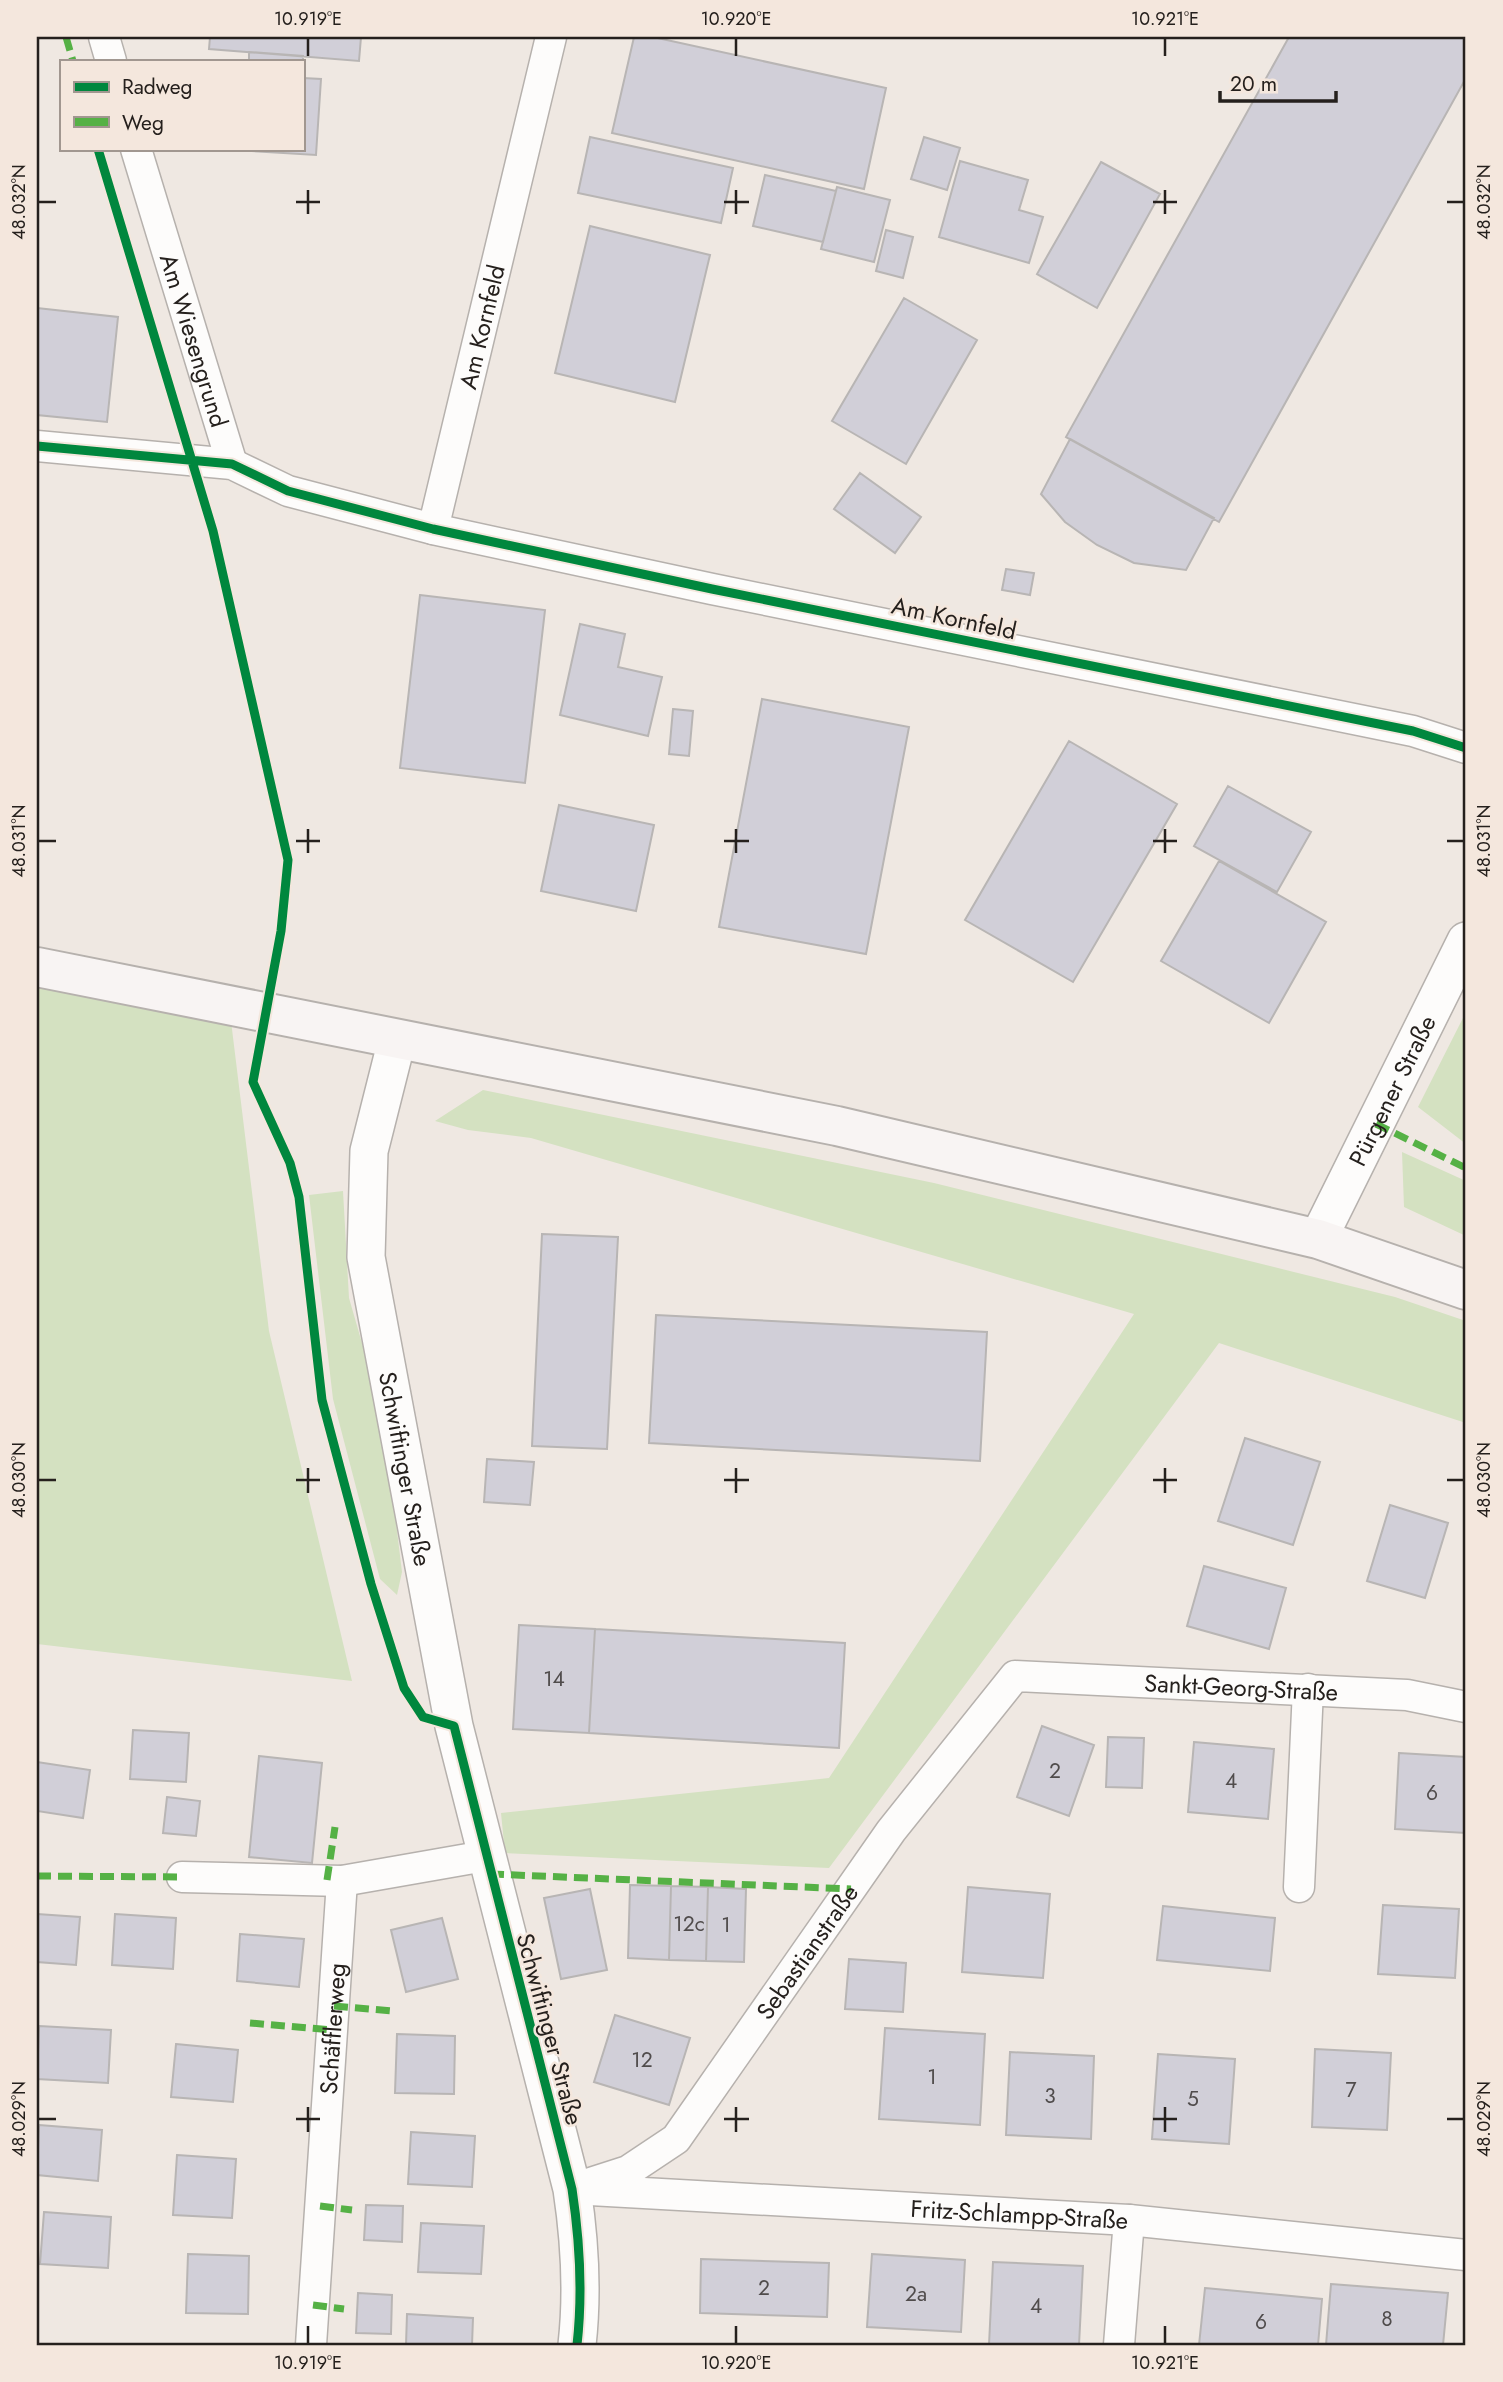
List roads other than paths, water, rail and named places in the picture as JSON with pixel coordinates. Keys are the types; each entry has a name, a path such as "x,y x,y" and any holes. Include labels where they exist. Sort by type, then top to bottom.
{"main road":[{"path":"37,967 837,1126 1318,1239 1466,1290"}],"street":[{"path":"104,37 111,60"},
{"name":"Am Kornfeld","path":"551,37 433,529 712,589 1413,731 1466,748"},
{"name":"Am Wiesengrund","path":"37,446 232,464 136,150"},
{"path":"232,464 288,491 433,529"},
{"name":"Pürgener Straße","path":"1318,1239 1466,941"},
{"name":"Schwiftinger Straße","path":"397,1040 369,1151 366,1257 454,1726 572,2189 580,2244 581,2305 577,2345"},
{"name":"Sankt-Georg-Straße","path":"1015,1676 1407,1695 1466,1707"},
{"name":"Sebastianstraße","path":"572,2189 628,2171 676,2139 891,1831 1015,1676"},
{"path":"1298,1888 1308,1689"},
{"path":"182,1877 342,1881 485,1856"},
{"name":"Schäfflerweg","path":"311,2345 342,1881"},
{"name":"Fritz-Schlampp-Straße","path":"572,2189 1129,2220 1466,2255"},
{"path":"1118,2345 1129,2220"}]}
